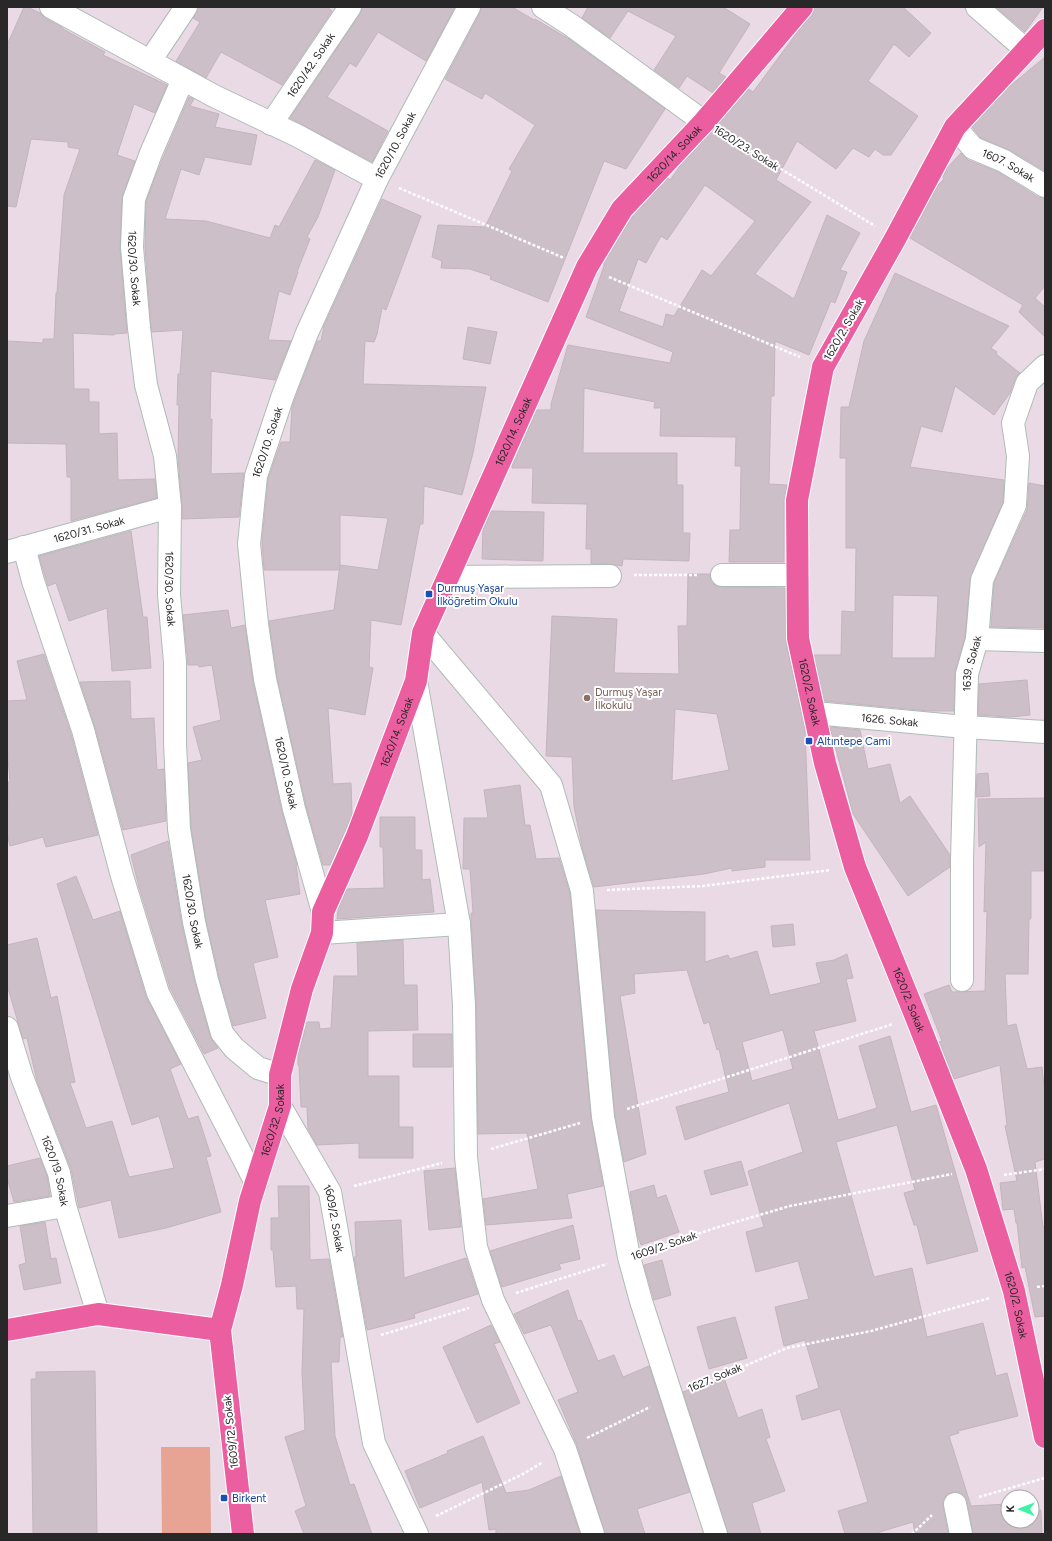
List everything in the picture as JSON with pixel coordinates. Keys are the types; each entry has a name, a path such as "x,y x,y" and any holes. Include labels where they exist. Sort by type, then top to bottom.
{"main road":[{"name":"1620/14. Sokak","path":"322,923 416,681 423,633 587,267 622,208 704,122 802,7"},
{"name":"1620/2. Sokak","path":"1045,30 955,127 895,239 823,367 796,500 798,638 815,713 824,763 855,867 976,1169 1014,1291 1045,1437"},
{"name":"1620/32. Sokak","path":"220,1330 232,1285 250,1201 280,1106 280,1075 302,989 322,923"},
{"path":"7,1330 98,1314 220,1330"},
{"name":"1609/12. Sokak","path":"220,1330 243,1534"}],"street":[{"path":"51,7 182,79 377,179"},
{"path":"150,61 186,7"},
{"name":"1620/42. Sokak","path":"271,124 350,7"},
{"name":"1620/10. Sokak","path":"322,923 294,809 266,679 257,624 249,544 256,476 283,395 307,332 377,179 469,7"},
{"name":"1620/23. Sokak","path":"543,7 571,24 704,122"},
{"path":"977,7 1026,50"},
{"name":"1620/30. Sokak","path":"182,79 151,153 134,199 132,247 139,328 146,385 165,456 170,507 169,595 174,662 175,743 179,829 194,922 207,980 222,1033 234,1048 258,1068 280,1075"},
{"name":"1607. Sokak","path":"955,127 974,148 1004,161 1045,186"},
{"name":"1639. Sokak","path":"962,980 967,674 978,639 982,580 1016,505 1018,456 1013,423 1027,383 1045,366"},
{"name":"1620/31. Sokak","path":"16,550 170,507"},
{"path":"16,550 33,580 83,730 122,876 158,993 256,1183"},
{"path":"722,575 797,575"},
{"path":"448,576 610,576"},
{"path":"423,633 551,785 582,891 603,1117 629,1257 641,1301 716,1534"},
{"path":"978,639 1045,641"},
{"path":"416,681 459,924 464,1006 466,1156 476,1247 493,1300 565,1449 593,1534"},
{"name":"1626. Sokak","path":"815,713 965,727 1045,732"},
{"path":"322,923 459,924"},
{"name":"1620/19. Sokak","path":"7,1028 22,1077 59,1173 65,1206 98,1314"},
{"name":"1609/2. Sokak","path":"280,1106 330,1192 374,1443 412,1532"},
{"path":"7,1216 65,1206"},
{"path":"955,1504 961,1534"}],"path":[{"name":"1620/23. Sokak","path":"704,122 895,239"},
{"path":"610,576 722,575"},
{"path":"582,891 703,886 855,867"},
{"path":"976,1169 997,1176 1045,1169"},
{"name":"1609/2. Sokak","path":"357,1342 790,1206 976,1169"},
{"name":"1627. Sokak","path":"412,1532 523,1474 565,1449 672,1396 787,1348 871,1331 1014,1291 1045,1286"}],"shaded area":[{"path":"161,1447 210,1447 211,1534 162,1534"}],"building":[{"path":"24,7 40,13 45,18 63,29 105,52 103,55 167,85 155,113 134,104 117,155 135,161 122,198 120,248 127,333 114,335 73,333 74,389 89,389 89,402 99,402 99,434 117,433 118,480 155,479 157,498 71,521 71,477 67,477 66,444 7,443 7,341 43,343 43,339 54,339 64,195 80,149 68,147 68,142 31,139 16,207 7,206 7,45"},
{"path":"198,7 327,7 332,11 282,85 221,52 206,78 176,61 200,22 193,18"},
{"path":"362,7 455,7 426,61 378,32 356,67 350,63 327,97 388,131 372,162 290,118 360,14"},
{"path":"481,7 512,7 534,20 535,19 569,39 665,109 626,169 604,161 548,302 490,279 491,276 470,269 441,268 442,261 432,257 438,225 485,227 512,171 509,169 535,125 485,93 482,99 445,79 480,13"},
{"path":"588,7 723,7 750,24 719,73 726,77 713,93 687,76 679,88 654,70 676,36 628,11 610,38 582,18"},
{"path":"814,7 903,7 931,33 909,57 894,44 868,81 918,116 891,155 883,155 875,149 869,157 853,148 836,169 797,141 776,180 811,202 755,274 794,299 827,215 860,233 840,270 847,272 835,303 831,301 809,355 775,341 774,396 771,396 769,484 787,485 784,500 784,562 729,562 730,530 740,530 741,466 735,466 736,437 660,436 661,408 654,408 655,402 584,388 583,453 677,453 677,485 683,485 683,533 690,533 689,561 623,559 622,566 610,564 591,564 591,549 586,549 587,504 532,503 533,468 512,468 512,466 537,410 551,410 551,404 568,345 670,363 673,352 586,317 604,263 632,217 668,178 670,180 680,166 749,89 753,92 812,15","holes":["705,185 755,221 711,276 702,270 674,316 666,314 663,327 619,311 638,259 646,263 661,236 667,240"]},
{"path":"996,7 1043,7 1025,32"},
{"path":"1045,57 1045,171 1010,150 981,138 972,127 1010,86"},
{"path":"189,97 194,99 190,106 219,114 215,127 257,135 251,165 205,157 199,175 181,169 165,219 206,221 270,238 275,225 279,227 315,160 335,170 318,217 307,237 310,239 290,295 279,291 268,340 291,341 275,380 211,371 211,474 244,473 239,517 182,519 178,457 179,405 177,405 178,374 180,374 183,330 152,332 151,327 145,247 146,201"},
{"path":"961,153 968,160 998,172 1038,197 1045,198 1045,286 1035,298 1045,307 1045,337 1019,312 1023,305 910,238 938,185 944,179 943,177 947,168"},
{"path":"382,199 421,216 386,310 382,308 374,342 365,341 363,384 486,387 473,453 462,495 424,486 423,524 420,524 401,625 371,620 369,667 373,668 365,715 328,708 333,784 351,783 352,815 330,865 323,865 306,806 277,677 269,621 334,610 339,570 264,570 262,541 268,479 281,442 290,442 292,407 317,341 321,341 324,326","holes":["340,515 388,518 378,570 340,565"]},
{"path":"895,273 1009,326 991,348 997,352 996,354 1020,373 1015,379 1010,393 994,415 955,386 942,432 921,426 910,467 1004,480 1003,502 970,579 965,637 955,673 954,711 929,711 824,701 814,655 841,655 842,611 855,612 856,548 846,548 846,458 840,458 841,407 849,407 864,341","holes":["893,595 938,596 935,658 892,658"]},
{"path":"468,327 497,332 490,364 463,359"},
{"path":"1029,483 1045,486 1045,628 991,627 994,583 1027,510"},
{"path":"491,511 544,512 543,561 482,559 483,530"},
{"path":"131,531 143,617 147,617 151,668 112,671 107,608 69,621 56,583 48,586 39,556"},
{"path":"688,574 710,574 711,582 716,586 722,587 785,588 786,641 805,730 810,860 765,860 765,867 732,871 732,868 704,874 594,887 583,851 574,807 572,757 546,756 552,616 617,619 614,673 679,674 678,626 687,626","holes":["675,709 717,714 729,770 672,781"]},
{"path":"228,610 231,628 245,625 253,682 282,812 297,865 300,894 265,900 278,957 253,963 266,1018 233,1026 219,977 206,920 191,828 188,763 202,760 193,727 221,720 212,665 199,667 198,665 188,665 183,615"},
{"path":"44,654 71,734 98,835 46,847 43,837 10,846 7,834 8,782 10,782 7,746 7,701 27,700 17,661"},
{"path":"1027,680 1030,715 1010,717 978,715 979,684"},
{"path":"130,681 131,719 154,718 157,770 164,769 166,821 123,830 95,727 80,682"},
{"path":"830,727 860,730 868,769 890,764 900,803 910,796 950,855 950,867 908,896 853,814"},
{"path":"988,773 990,796 976,797 977,774"},
{"path":"520,785 525,825 530,825 536,859 559,858 570,893 591,1118 603,1186 567,1194 572,1218 486,1225 483,1199 538,1189 527,1133 478,1134 476,1005 471,920 471,913 473,913 470,869 463,869 464,818 488,818 484,790"},
{"path":"1045,798 1045,871 1031,871 1031,919 1029,919 1028,974 1005,974 1007,1026 1016,1024 1027,1069 1042,1067 1045,1095 1045,1159 1035,1162 1043,1227 1045,1226 1045,1316 1035,1317 1025,1267 1022,1268 1014,1209 1003,1210 1000,1183 1017,1181 1005,1126 1007,1125 1000,1065 954,1079 939,1042 942,1041 924,994 949,985 952,992 985,991 987,911 984,912 986,842 979,847 978,799"},
{"path":"380,817 415,817 415,850 422,850 422,880 430,879 434,912 337,919 338,909 347,889 384,888 383,847 380,847"},
{"path":"168,841 182,925 195,983 210,1036 218,1048 204,1054 170,988 139,887 131,855"},
{"path":"76,876 93,920 120,911 146,997 181,1064 170,1069 188,1119 198,1116 211,1156 206,1157 221,1212 166,1228 119,1238 111,1200 79,1208 71,1169 37,1081 27,1038 23,1039 7,985 7,945 37,938 51,998 57,996 75,1082 70,1083 86,1128 112,1121 129,1177 174,1168 159,1116 132,1125 57,884"},
{"path":"596,910 705,912 705,962 728,955 730,959 757,951 770,995 821,983 816,963 834,960 847,954 853,978 846,979 856,1021 814,1031 838,1120 877,1108 859,1046 890,1036 911,1112 936,1105 978,1251 927,1264 917,1225 914,1225 904,1193 915,1190 897,1125 836,1142 874,1277 912,1268 927,1337 983,1323 996,1376 1007,1373 1018,1416 958,1431 959,1433 949,1436 971,1506 1000,1504 1000,1529 1040,1529 1041,1510 1042,1534 973,1534 965,1496 959,1492 953,1492 947,1494 943,1500 948,1534 915,1534 913,1522 873,1534 845,1534 838,1511 868,1502 840,1409 802,1420 796,1396 819,1388 805,1340 784,1346 775,1307 809,1299 798,1261 756,1272 746,1232 764,1227 748,1171 803,1152 789,1103 685,1140 676,1107 729,1092 719,1049 717,1050 709,1022 704,1024 687,970 634,974 635,993 620,996 646,1154 624,1162 615,1115","holes":["783,1030 793,1069 752,1081 742,1042"]},
{"path":"793,924 795,945 773,947 771,926"},
{"path":"403,940 404,985 417,985 418,1030 368,1031 368,1076 399,1076 399,1127 413,1127 413,1158 359,1158 359,1143 317,1145 308,1129 307,1107 301,1107 298,1056 307,1022 319,1022 320,1029 331,1028 334,976 358,976 357,943"},
{"path":"413,1034 452,1034 452,1067 413,1067"},
{"path":"40,1158 47,1176 50,1196 14,1202 7,1178 7,1166"},
{"path":"741,1161 748,1185 711,1195 704,1171"},
{"path":"455,1168 461,1227 429,1230 424,1171"},
{"path":"654,1185 657,1198 666,1195 679,1232 641,1245 637,1234 630,1192"},
{"path":"278,1186 309,1186 310,1260 329,1259 343,1337 340,1337 339,1362 331,1362 335,1436 350,1485 354,1484 372,1534 304,1534 295,1511 306,1506 285,1437 305,1430 302,1373 304,1309 297,1309 296,1286 276,1287 273,1250 271,1250 271,1218 279,1218"},
{"path":"401,1220 404,1278 466,1258 478,1294 414,1314 415,1318 367,1330 354,1257 356,1257 355,1222"},
{"path":"45,1222 51,1259 56,1258 61,1283 24,1290 19,1265 26,1263 20,1226"},
{"path":"573,1225 580,1259 559,1264 561,1269 502,1287 490,1251"},
{"path":"662,1260 671,1295 654,1300 644,1265"},
{"path":"568,1290 578,1321 581,1320 598,1361 614,1355 623,1377 649,1366 690,1492 637,1509 645,1534 605,1534 577,1445 558,1400 578,1392 551,1325 524,1334 514,1314"},
{"path":"735,1317 747,1358 709,1369 697,1327"},
{"path":"491,1325 500,1342 494,1344 520,1403 477,1423 443,1347"},
{"path":"95,1371 97,1534 33,1534 31,1379 36,1379 36,1372"},
{"path":"724,1378 738,1418 762,1409 770,1437 766,1439 785,1491 752,1503 761,1534 728,1534 683,1392"},
{"path":"483,1436 506,1493 529,1490 561,1476 580,1534 496,1534 496,1529 489,1530 482,1482 420,1508 405,1471"}],"place":[{"name":"Durmuş Yaşar İlköğretim Okulu","path":"429,594"},
{"name":"Durmuş Yaşar İlkokulu","path":"587,698"},
{"name":"Altıntepe Cami","path":"809,741"},
{"name":"Birkent","path":"224,1498"}]}
